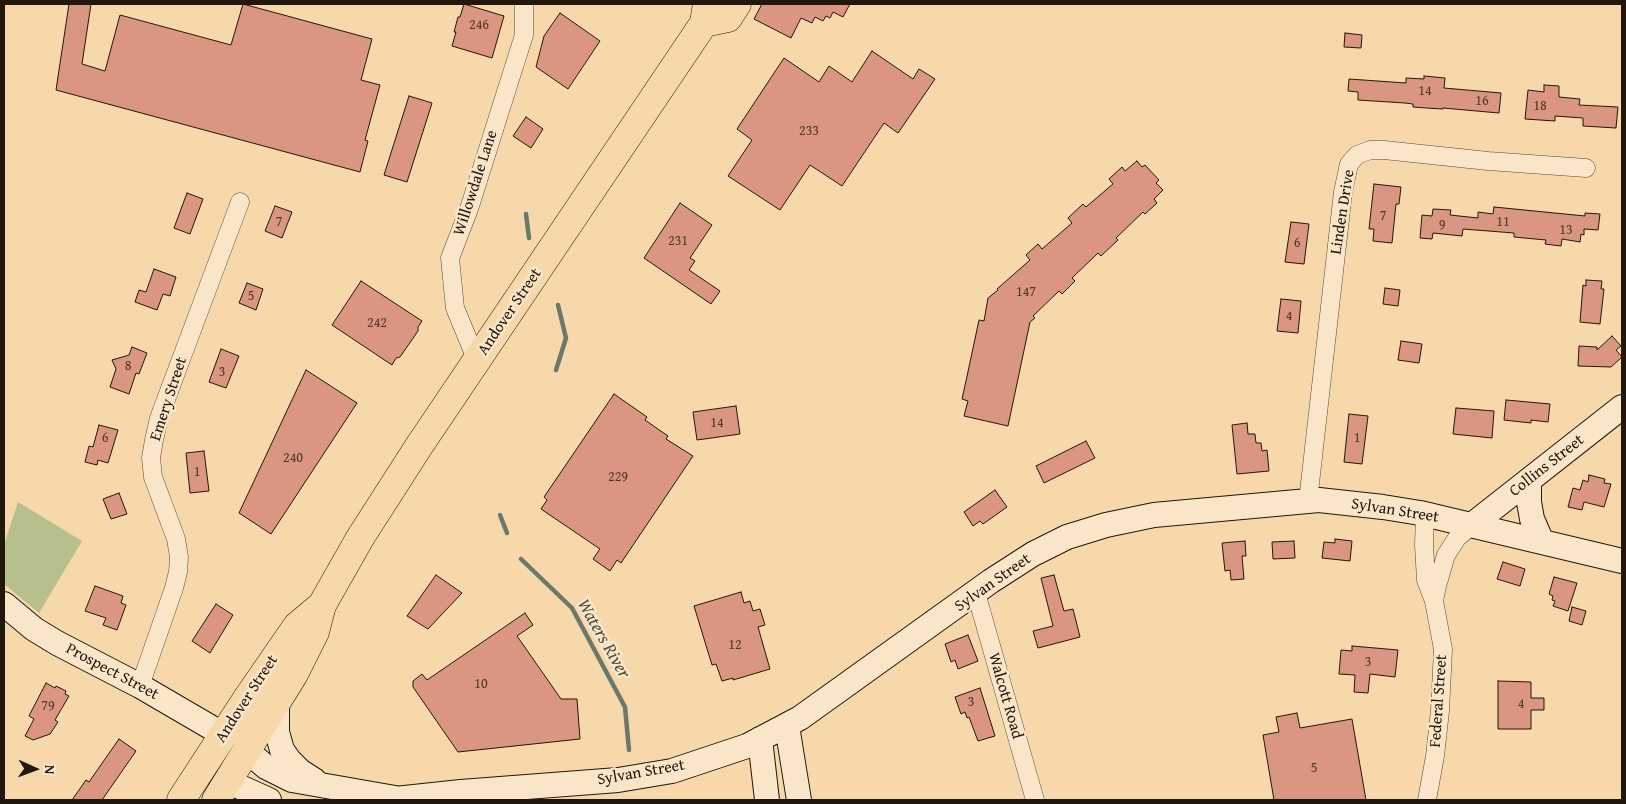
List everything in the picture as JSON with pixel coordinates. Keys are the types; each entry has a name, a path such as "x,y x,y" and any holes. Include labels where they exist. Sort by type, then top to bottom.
{"highway":[{"name":"Andover Street","path":"222,791 294,674 315,632 322,606 389,491 706,14 728,18 737,4"},
{"name":"Andover Street","path":"181,800 297,626 322,606"},
{"path":"224,735 246,751"},
{"path":"202,768 222,791"}],"main road":[{"name":"Collins Street","path":"1472,526 1622,407"},
{"path":"1529,480 1529,502 1532,519 1542,542"},
{"name":"Sylvan Street","path":"246,751 266,767 292,780 390,799 618,780 672,771 746,746 788,726 1033,554 1067,537 1106,525 1154,515 1319,500 1425,514 1622,561"},
{"name":"Prospect Street","path":"4,604 34,629 57,643 140,686 224,735"},
{"path":"277,704 277,732 282,750 288,760 300,772 326,787"},
{"path":"788,726 799,800"},
{"path":"760,739 768,800"},
{"path":"716,756 741,763 764,775"},
{"path":"222,791 269,800"}],"street":[{"name":"Willowdale Lane","path":"477,361 455,308 450,258 469,209 524,35 524,4"},
{"name":"Linden Drive","path":"1308,501 1343,192 1349,164 1357,155 1370,150 1384,150 1488,161 1586,168"},
{"name":"Emery Street","path":"140,686 174,588 179,557 176,539 153,477 152,458 154,440 159,418 240,202"},
{"name":"Federal Street","path":"1425,514 1426,580 1434,601 1443,649 1435,756 1427,800"},
{"name":"Federal Street","path":"1434,601 1446,555 1457,538 1472,526"},
{"name":"Walcott Road","path":"976,593 1035,800"}],"green space":[{"path":"18,502 82,541 39,613 4,584 4,545"}],"building":[{"path":"69,4 91,4 82,64 105,71 120,15 231,45 243,4 372,39 361,80 380,85 365,140 368,141 360,172 56,90"},
{"path":"464,4 504,16 492,58 452,46 458,17 460,17"},
{"path":"762,4 850,4 843,17 833,12 830,18 826,16 823,21 815,17 812,23 801,18 791,38 754,19"},
{"path":"560,13 600,41 568,89 536,67 544,36"},
{"path":"1345,33 1362,35 1361,48 1344,47"},
{"path":"872,51 913,79 919,69 935,79 898,133 884,123 842,186 810,165 780,210 728,176 752,140 737,129 784,58 819,82 829,66 852,82"},
{"path":"1424,76 1445,78 1444,88 1501,93 1499,113 1413,107 1413,104 1358,100 1358,92 1348,91 1349,79 1406,83 1406,78 1424,79"},
{"path":"1544,85 1559,86 1559,97 1580,99 1579,105 1618,107 1616,128 1583,126 1583,118 1555,116 1555,121 1525,119 1528,90 1544,92"},
{"path":"409,96 432,103 407,182 384,175"},
{"path":"526,117 543,129 531,148 513,136"},
{"path":"1137,161 1142,167 1145,165 1159,180 1156,183 1163,190 1154,199 1157,203 1145,214 1143,212 1116,238 1118,240 1101,256 1098,253 1072,278 1075,281 1062,294 1059,291 1033,316 1035,318 1030,322 1008,426 964,416 968,401 962,399 979,320 984,321 988,298 1030,260 1026,255 1038,244 1042,249 1072,223 1068,218 1083,204 1086,207 1113,184 1109,179 1122,167 1125,171"},
{"path":"1374,184 1401,187 1399,204 1396,204 1392,243 1373,241 1374,229 1369,229"},
{"path":"187,193 203,199 190,234 174,228"},
{"path":"680,203 712,225 690,258 695,261 689,270 720,291 711,304 644,258"},
{"path":"275,206 292,212 282,238 265,231"},
{"path":"1494,207 1585,216 1585,213 1600,214 1598,230 1584,229 1584,235 1581,234 1580,242 1562,239 1561,246 1545,244 1546,240 1514,237 1514,233 1463,229 1462,236 1433,233 1432,239 1420,238 1422,215 1432,216 1433,209 1451,210 1450,215 1478,218 1478,212 1493,214"},
{"path":"1291,222 1309,224 1304,264 1285,262"},
{"path":"154,269 176,277 170,296 163,294 157,310 135,302 139,290 146,292"},
{"path":"1586,280 1602,281 1601,289 1604,289 1600,324 1580,322 1583,285 1586,286"},
{"path":"361,281 422,321 418,331 392,365 332,325"},
{"path":"247,283 263,289 256,310 239,303"},
{"path":"1385,288 1400,290 1398,306 1383,304"},
{"path":"1281,299 1301,301 1298,333 1277,331"},
{"path":"1612,336 1621,346 1616,350 1622,357 1611,367 1578,366 1579,346 1597,347 1597,350"},
{"path":"1401,341 1422,344 1419,363 1398,360"},
{"path":"132,347 147,353 139,374 136,373 129,394 110,387 116,369 112,360 129,355"},
{"path":"221,349 239,356 226,388 209,382"},
{"path":"306,370 357,403 271,534 239,513"},
{"path":"614,394 647,417 645,420 668,436 666,439 693,456 621,563 617,560 610,571 593,559 600,549 541,509 547,500 544,497"},
{"path":"1506,400 1550,404 1548,422 1531,420 1531,423 1504,420"},
{"path":"736,406 740,434 697,440 693,412"},
{"path":"1456,408 1494,411 1492,438 1453,434"},
{"path":"1349,414 1368,416 1362,464 1344,462"},
{"path":"1247,423 1248,434 1255,434 1256,443 1261,443 1262,451 1267,450 1269,471 1237,474 1232,425"},
{"path":"99,425 118,430 108,463 98,460 97,465 85,462 89,446 93,447"},
{"path":"1086,441 1095,458 1044,483 1036,466"},
{"path":"204,451 209,491 190,493 186,453"},
{"path":"1589,475 1605,479 1604,483 1611,484 1604,507 1584,502 1582,510 1568,507 1573,488 1580,490 1583,480 1588,482"},
{"path":"995,490 1007,507 983,524 980,521 973,526 964,512"},
{"path":"119,493 127,514 111,519 103,499"},
{"path":"1335,539 1352,541 1350,561 1322,558 1324,542 1335,543"},
{"path":"1245,541 1246,556 1242,556 1244,579 1231,580 1230,570 1225,571 1222,543"},
{"path":"1294,541 1295,558 1273,559 1272,542"},
{"path":"1503,562 1525,569 1520,586 1497,579"},
{"path":"436,575 462,593 428,629 407,616"},
{"path":"1054,575 1064,611 1073,609 1080,637 1038,648 1033,631 1053,626 1041,578"},
{"path":"1554,577 1577,583 1568,611 1553,606 1555,601 1552,600 1553,596 1549,594"},
{"path":"95,586 123,596 121,603 126,605 117,630 103,625 106,618 85,611"},
{"path":"741,592 744,603 750,601 753,611 760,609 765,625 758,627 770,669 733,680 733,678 722,681 716,664 712,665 694,606"},
{"path":"216,604 233,615 210,653 192,641"},
{"path":"1572,607 1586,611 1582,625 1569,621"},
{"path":"525,613 533,625 517,636 561,699 577,699 580,739 458,752 413,687 413,681 422,674 427,680"},
{"path":"968,635 978,661 958,669 955,660 951,662 945,644"},
{"path":"1352,646 1398,650 1395,677 1370,674 1368,693 1354,692 1355,675 1339,674 1341,650 1352,651"},
{"path":"1498,681 1531,682 1531,698 1544,698 1544,710 1531,710 1531,729 1498,729"},
{"path":"46,683 66,691 65,694 69,696 55,720 58,722 50,734 33,740 25,736 34,719 29,716"},
{"path":"980,688 995,736 978,741 969,717 967,718 965,712 961,714 955,697"},
{"path":"1297,713 1300,728 1352,719 1366,800 1274,800 1263,735 1279,732 1276,717"},
{"path":"119,739 136,751 102,800 72,800 86,780 89,782"}],"waterway":[{"name":"Waters River","path":"526,214 529,238"},
{"name":"Waters River","path":"556,370 566,338 558,305"},
{"name":"Waters River","path":"500,515 507,533"},
{"name":"Waters River","path":"521,559 572,608 625,707 629,750"}]}
